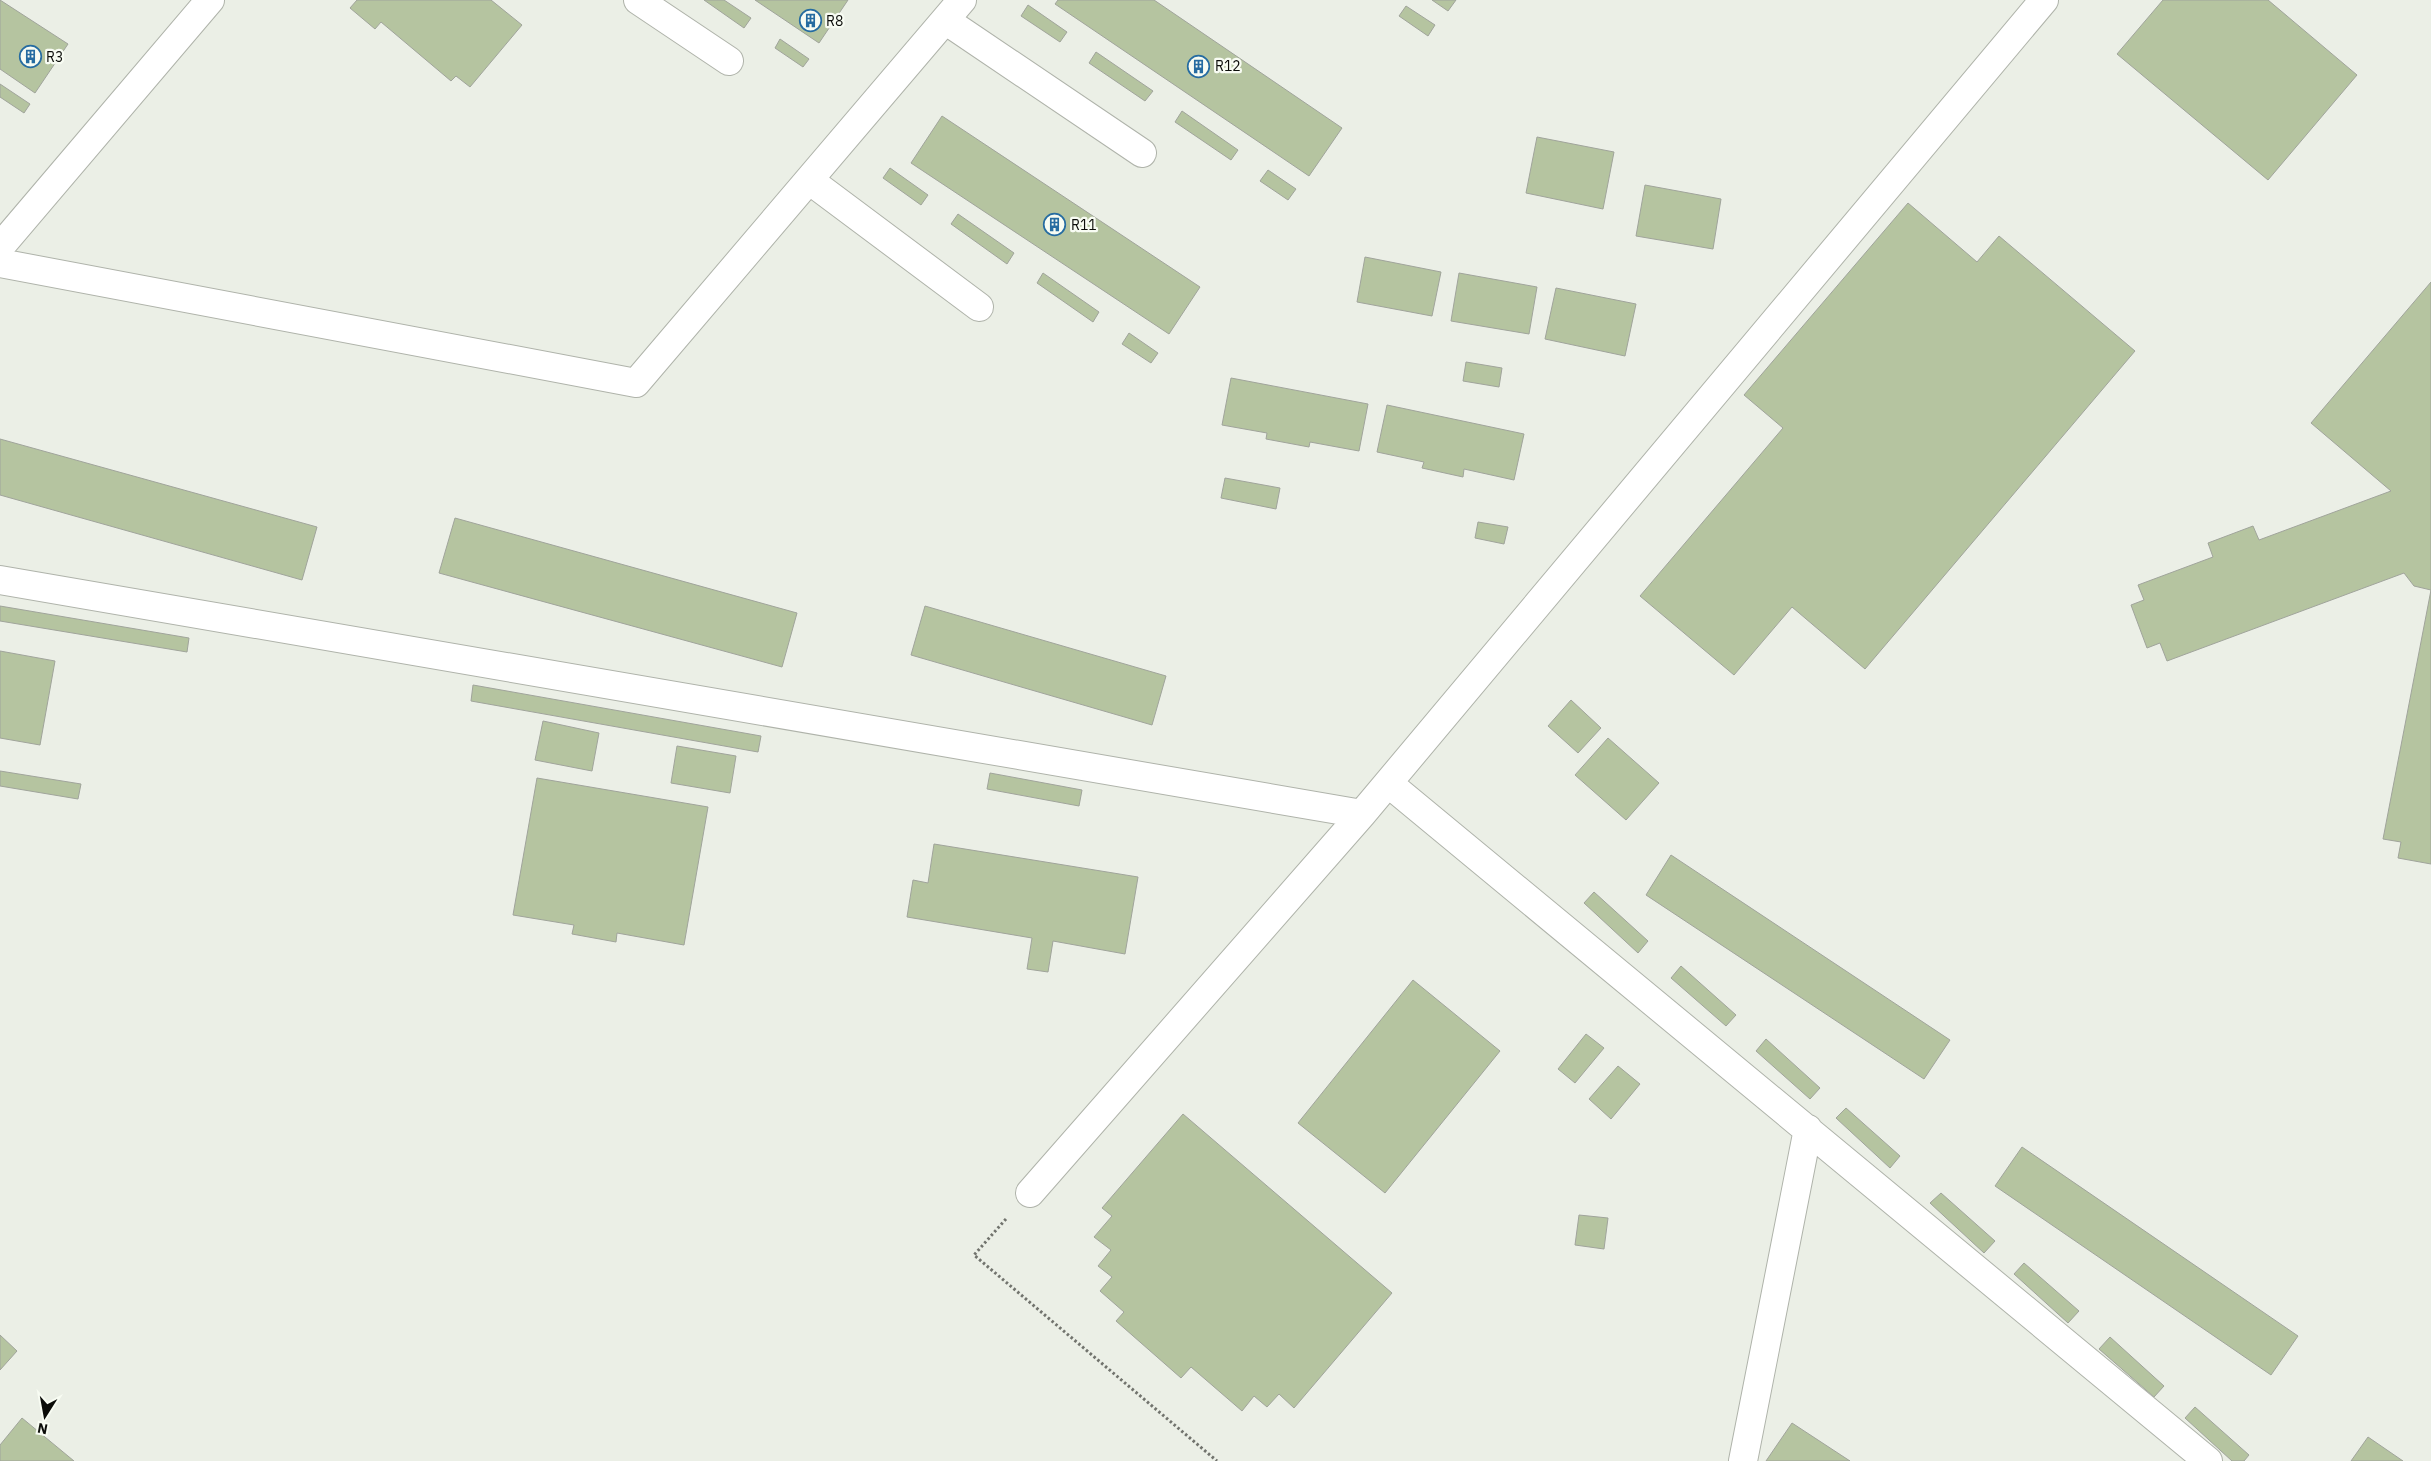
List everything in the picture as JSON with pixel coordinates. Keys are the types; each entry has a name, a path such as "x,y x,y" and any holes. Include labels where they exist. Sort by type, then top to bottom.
{"street":[{"path":"0,247 210,0"},
{"path":"638,0 730,61"},
{"path":"1030,1193 1362,814 2044,0"},
{"path":"0,263 636,384 953,10 1142,153"},
{"path":"809,180 979,307"},
{"path":"0,580 1362,814"},
{"path":"1388,783 2208,1461"},
{"path":"1743,1461 1808,1129"}],"path":[{"path":"1030,1193 974,1255 1217,1461"}],"building":[{"name":"R3","path":"0,0 68,44 35,93 0,69"},
{"path":"357,0 491,0 522,25 470,87 456,76 451,81 381,22 375,29 350,8"},
{"path":"704,0 724,0 751,18 744,28"},
{"name":"R8","path":"755,0 848,0 819,43"},
{"name":"R12","path":"1058,0 1154,0 1342,128 1309,176 1055,4"},
{"path":"1432,0 1456,0 1448,11"},
{"path":"2163,0 2268,0 2357,75 2268,180 2117,54"},
{"path":"1028,5 1067,32 1060,42 1021,16"},
{"path":"1406,6 1435,25 1428,36 1399,16"},
{"path":"780,39 809,59 803,67 775,48"},
{"path":"1096,52 1153,91 1145,101 1089,63"},
{"path":"0,84 30,104 24,113 0,97"},
{"path":"1182,111 1238,150 1231,160 1175,122"},
{"name":"R11","path":"942,116 1200,287 1169,334 911,163"},
{"path":"1537,137 1614,152 1603,209 1526,193"},
{"path":"890,168 928,195 921,205 883,178"},
{"path":"1268,170 1296,189 1288,200 1260,181"},
{"path":"1645,185 1721,199 1713,249 1636,236"},
{"path":"1908,203 1977,262 1999,236 2135,351 1865,669 1792,607 1734,675 1640,596 1783,428 1744,395"},
{"path":"958,214 1014,253 1007,264 951,224"},
{"path":"1365,257 1441,272 1432,316 1357,302"},
{"path":"1043,273 1099,312 1093,322 1037,283"},
{"path":"1459,273 1537,287 1529,334 1451,321"},
{"path":"2431,282 2431,590 2414,586 2404,573 2167,661 2160,643 2147,648 2131,605 2144,600 2138,585 2213,557 2208,543 2253,526 2259,540 2391,491 2311,423"},
{"path":"1556,288 1636,304 1625,356 1545,339"},
{"path":"1129,333 1158,353 1151,363 1122,344"},
{"path":"1466,362 1502,368 1499,387 1463,381"},
{"path":"1231,378 1368,404 1359,451 1310,442 1309,447 1266,439 1267,433 1222,425"},
{"path":"1387,405 1524,434 1514,480 1464,469 1463,477 1422,468 1424,462 1377,452"},
{"path":"0,439 317,527 302,580 0,495"},
{"path":"1225,478 1280,488 1276,509 1221,498"},
{"path":"455,518 797,613 782,667 439,573"},
{"path":"1478,522 1508,527 1504,544 1475,538"},
{"path":"2431,590 2431,864 2398,858 2401,842 2383,839"},
{"path":"0,606 189,638 187,652 0,621"},
{"path":"925,606 1166,676 1152,725 911,655"},
{"path":"0,651 55,661 40,745 0,738"},
{"path":"473,685 761,736 758,752 471,701"},
{"path":"1571,700 1601,728 1578,753 1548,726"},
{"path":"543,721 599,733 592,771 535,760"},
{"path":"1608,738 1659,783 1626,820 1575,775"},
{"path":"677,746 736,756 730,793 671,783"},
{"path":"0,771 81,784 78,799 0,786"},
{"path":"990,773 1082,790 1079,806 987,789"},
{"path":"537,778 708,807 684,945 617,933 616,942 572,934 574,925 513,915"},
{"path":"934,844 1138,877 1125,954 1053,941 1048,972 1027,969 1032,938 907,917 913,880 928,883"},
{"path":"1671,855 1950,1040 1924,1079 1646,895"},
{"path":"1594,892 1648,941 1638,953 1584,903"},
{"path":"1681,966 1736,1015 1726,1026 1671,978"},
{"path":"1413,980 1500,1051 1385,1193 1298,1123"},
{"path":"1586,1034 1604,1048 1575,1083 1558,1069"},
{"path":"1766,1039 1820,1088 1810,1099 1756,1051"},
{"path":"1618,1066 1640,1084 1611,1119 1589,1099"},
{"path":"1846,1108 1900,1156 1890,1168 1836,1118"},
{"path":"1183,1114 1392,1293 1294,1408 1279,1394 1267,1407 1254,1396 1242,1411 1191,1367 1181,1378 1116,1321 1124,1312 1100,1291 1112,1277 1098,1266 1111,1250 1094,1237 1112,1216 1102,1208"},
{"path":"2022,1147 2298,1336 2271,1375 1995,1186"},
{"path":"1941,1193 1995,1241 1984,1253 1930,1203"},
{"path":"1579,1215 1608,1218 1604,1249 1575,1245"},
{"path":"2024,1263 2079,1311 2068,1323 2014,1274"},
{"path":"0,1335 17,1351 0,1370"},
{"path":"2110,1337 2164,1386 2154,1397 2099,1349"},
{"path":"2195,1407 2249,1455 2244,1461 2232,1461 2185,1418"},
{"path":"22,1418 74,1461 0,1461 0,1445"},
{"path":"1792,1423 1850,1461 1766,1461"},
{"path":"2368,1437 2403,1461 2351,1461"}],"place":[{"name":"R8","path":"810,21"},
{"name":"R3","path":"30,57"},
{"name":"R12","path":"1199,66"},
{"name":"R11","path":"1055,225"}]}
